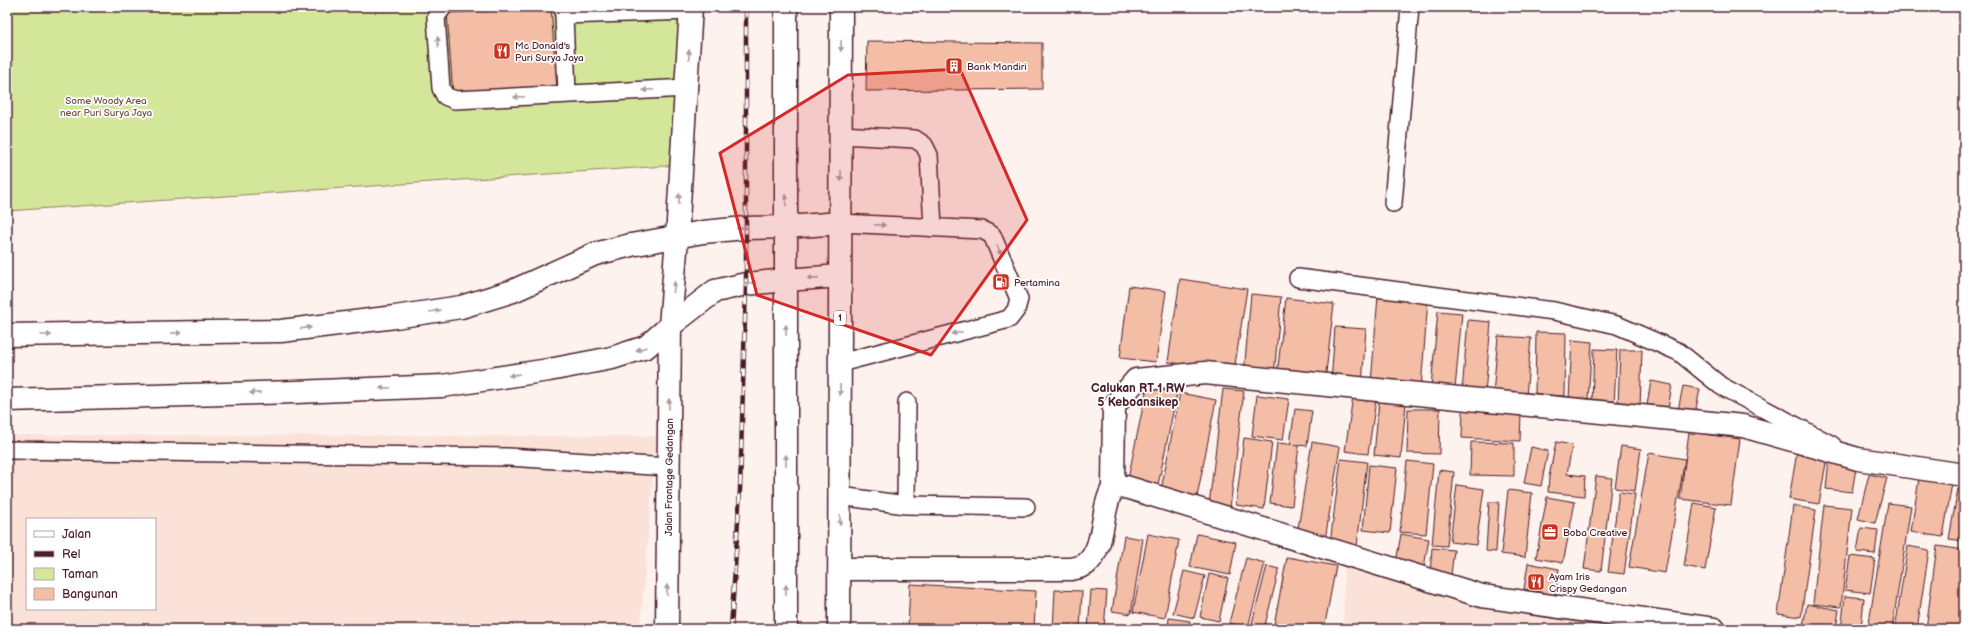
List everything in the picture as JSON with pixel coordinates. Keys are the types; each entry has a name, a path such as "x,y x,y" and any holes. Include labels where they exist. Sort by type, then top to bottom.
{"main road":[{"path":"786,7 786,629"},
{"name":"1","path":"840,629 841,7"},
{"name":"Jalan Frontage Gedangan","path":"667,629 670,326 677,238 680,165 687,88 691,9"},
{"path":"7,335 281,330 395,317 461,307 513,291 595,254 631,245 677,238 703,232 745,228 841,223"},
{"path":"7,400 296,392 442,386 549,370 612,358 646,347 670,326 716,291 746,284 840,276"},
{"path":"840,569 1071,569 1085,565 1096,554 1108,497 1113,488 1114,406 1136,380 1205,373 1743,426 1858,459 1964,474"},
{"path":"1113,488 1126,487 1482,596 1714,629"}],"lane":[{"path":"443,7 436,17 440,88 445,96 455,100 687,88"},
{"path":"1393,203 1410,7"},
{"path":"566,94 564,11 691,9"},
{"path":"841,135 915,139 924,145 929,155 933,227"},
{"path":"840,363 1009,319 1016,310 1019,299 992,235 982,230 841,223"},
{"path":"1298,278 1554,311 1617,325 1679,352 1721,386 1858,459"},
{"path":"906,505 907,402"},
{"path":"7,450 508,457 668,467"},
{"path":"840,496 906,505 1026,507"}],"highlighted area":[{"path":"960,69 1027,220 931,355 757,295 720,153 848,75"}],"shaded area":[{"path":"7,435 657,436 640,629 7,629"},
{"path":"1344,567 1653,629 1343,629"}],"green space":[{"name":"Some Woody Area near Puri Surya Jaya","path":"7,7 680,7 680,165 7,211"}],"building":[{"name":"Mc Donald's Puri Surya Jaya","path":"551,7 557,90 453,95 447,13"},
{"name":"Bank Mandiri","path":"867,41 1042,43 1042,89 866,91"},
{"path":"1180,279 1247,289 1234,371 1168,362"},
{"path":"1129,286 1166,291 1156,362 1120,358"},
{"path":"1251,294 1281,297 1274,376 1244,373"},
{"path":"1378,296 1428,300 1421,387 1371,383"},
{"path":"1286,298 1334,304 1325,381 1277,375"},
{"path":"1438,311 1462,313 1455,389 1431,387"},
{"path":"1468,320 1491,322 1485,394 1462,392"},
{"path":"1335,327 1366,329 1362,385 1331,383"},
{"path":"1536,332 1566,333 1565,396 1535,396"},
{"path":"1498,336 1531,338 1526,397 1493,395"},
{"path":"1572,340 1592,342 1588,399 1569,399"},
{"path":"1594,349 1617,350 1614,405 1592,403"},
{"path":"1620,350 1642,350 1640,408 1618,407"},
{"path":"1651,381 1672,385 1667,415 1646,411"},
{"path":"1683,386 1700,389 1694,418 1677,415"},
{"path":"1147,387 1177,393 1158,485 1128,479"},
{"path":"1223,389 1244,391 1230,508 1209,505"},
{"path":"1180,393 1216,400 1197,497 1161,490"},
{"path":"1257,395 1289,399 1283,440 1252,436"},
{"path":"1353,396 1376,400 1368,454 1345,451"},
{"path":"1379,401 1406,403 1401,458 1374,455"},
{"path":"1295,409 1312,411 1307,446 1290,444"},
{"path":"1408,409 1440,409 1439,454 1407,453"},
{"path":"1463,410 1521,413 1520,441 1462,438"},
{"path":"1689,432 1740,439 1731,505 1680,499"},
{"path":"1244,438 1272,442 1264,509 1236,505"},
{"path":"1312,442 1340,447 1325,540 1297,535"},
{"path":"1471,442 1514,443 1514,476 1470,475"},
{"path":"1556,442 1572,445 1567,474 1585,476 1584,496 1548,492 1549,477"},
{"path":"1277,443 1299,445 1292,506 1270,503"},
{"path":"1621,446 1641,449 1635,491 1615,488"},
{"path":"1531,447 1548,451 1541,486 1524,483"},
{"path":"1797,452 1827,457 1819,504 1789,499"},
{"path":"1649,453 1685,459 1665,573 1629,567"},
{"path":"1341,459 1367,462 1357,546 1330,543"},
{"path":"1829,459 1857,462 1852,492 1826,489"},
{"path":"1407,461 1433,464 1426,534 1400,532"},
{"path":"1369,465 1397,468 1390,533 1363,530"},
{"path":"1439,470 1454,472 1447,546 1432,545"},
{"path":"1869,474 1887,478 1875,523 1858,519"},
{"path":"1596,476 1612,478 1601,571 1584,569"},
{"path":"1919,478 1952,483 1943,537 1911,532"},
{"path":"1457,485 1484,489 1476,545 1450,542"},
{"path":"1958,489 1964,490 1964,541 1949,539"},
{"path":"1508,490 1532,493 1525,557 1501,554"},
{"path":"1619,492 1635,494 1624,574 1608,572"},
{"path":"1547,497 1575,502 1563,563 1536,558"},
{"path":"1489,502 1499,502 1496,552 1486,551"},
{"path":"1694,503 1716,507 1705,570 1684,566"},
{"path":"1888,503 1911,506 1892,629 1868,629"},
{"path":"1824,505 1852,508 1841,607 1813,604"},
{"path":"1793,506 1816,510 1801,617 1778,614"},
{"path":"1861,528 1878,530 1875,554 1857,552"},
{"path":"1148,534 1179,540 1165,618 1133,612"},
{"path":"1197,534 1236,542 1230,575 1190,567"},
{"path":"1401,534 1429,539 1424,567 1396,562"},
{"path":"1124,536 1143,539 1131,614 1112,611"},
{"path":"1908,546 1929,550 1917,629 1895,629"},
{"path":"1937,546 1964,550 1964,603 1961,629 1926,629"},
{"path":"1432,548 1454,550 1451,575 1430,574"},
{"path":"1850,556 1875,559 1870,593 1845,590"},
{"path":"1287,557 1336,566 1324,629 1294,629 1274,625"},
{"path":"1246,558 1265,563 1248,627 1229,623"},
{"path":"1528,563 1559,569 1555,595 1524,589"},
{"path":"1267,566 1279,569 1264,629 1261,629 1251,627"},
{"path":"1184,571 1205,576 1194,618 1173,613"},
{"path":"1209,574 1228,578 1219,621 1200,617"},
{"path":"910,584 1036,591 1034,629 908,629"},
{"path":"1055,590 1082,591 1080,629 1053,629"},
{"path":"1091,590 1107,591 1104,629 1088,629"},
{"path":"1845,596 1864,598 1861,629 1841,629"},
{"path":"1807,604 1839,610 1836,629 1818,629 1803,626"},
{"path":"1169,618 1190,621 1189,629 1168,629"},
{"path":"1140,624 1163,626 1163,629 1139,629"}],"railway":[{"path":"731,629 740,490 746,284 746,7"}],"place":[{"name":"Mc Donald's Puri Surya Jaya","path":"502,51"},
{"name":"Bank Mandiri","path":"954,66"},
{"name":"Pertamina","path":"1001,282"},
{"name":"Boba Creative","path":"1550,532"},
{"name":"Ayam Iris Crispy Gedangan","path":"1536,582"}],"district":[{"name":"Calukan RT 1 RW 5 Keboansikep","path":"1138,395"}]}
